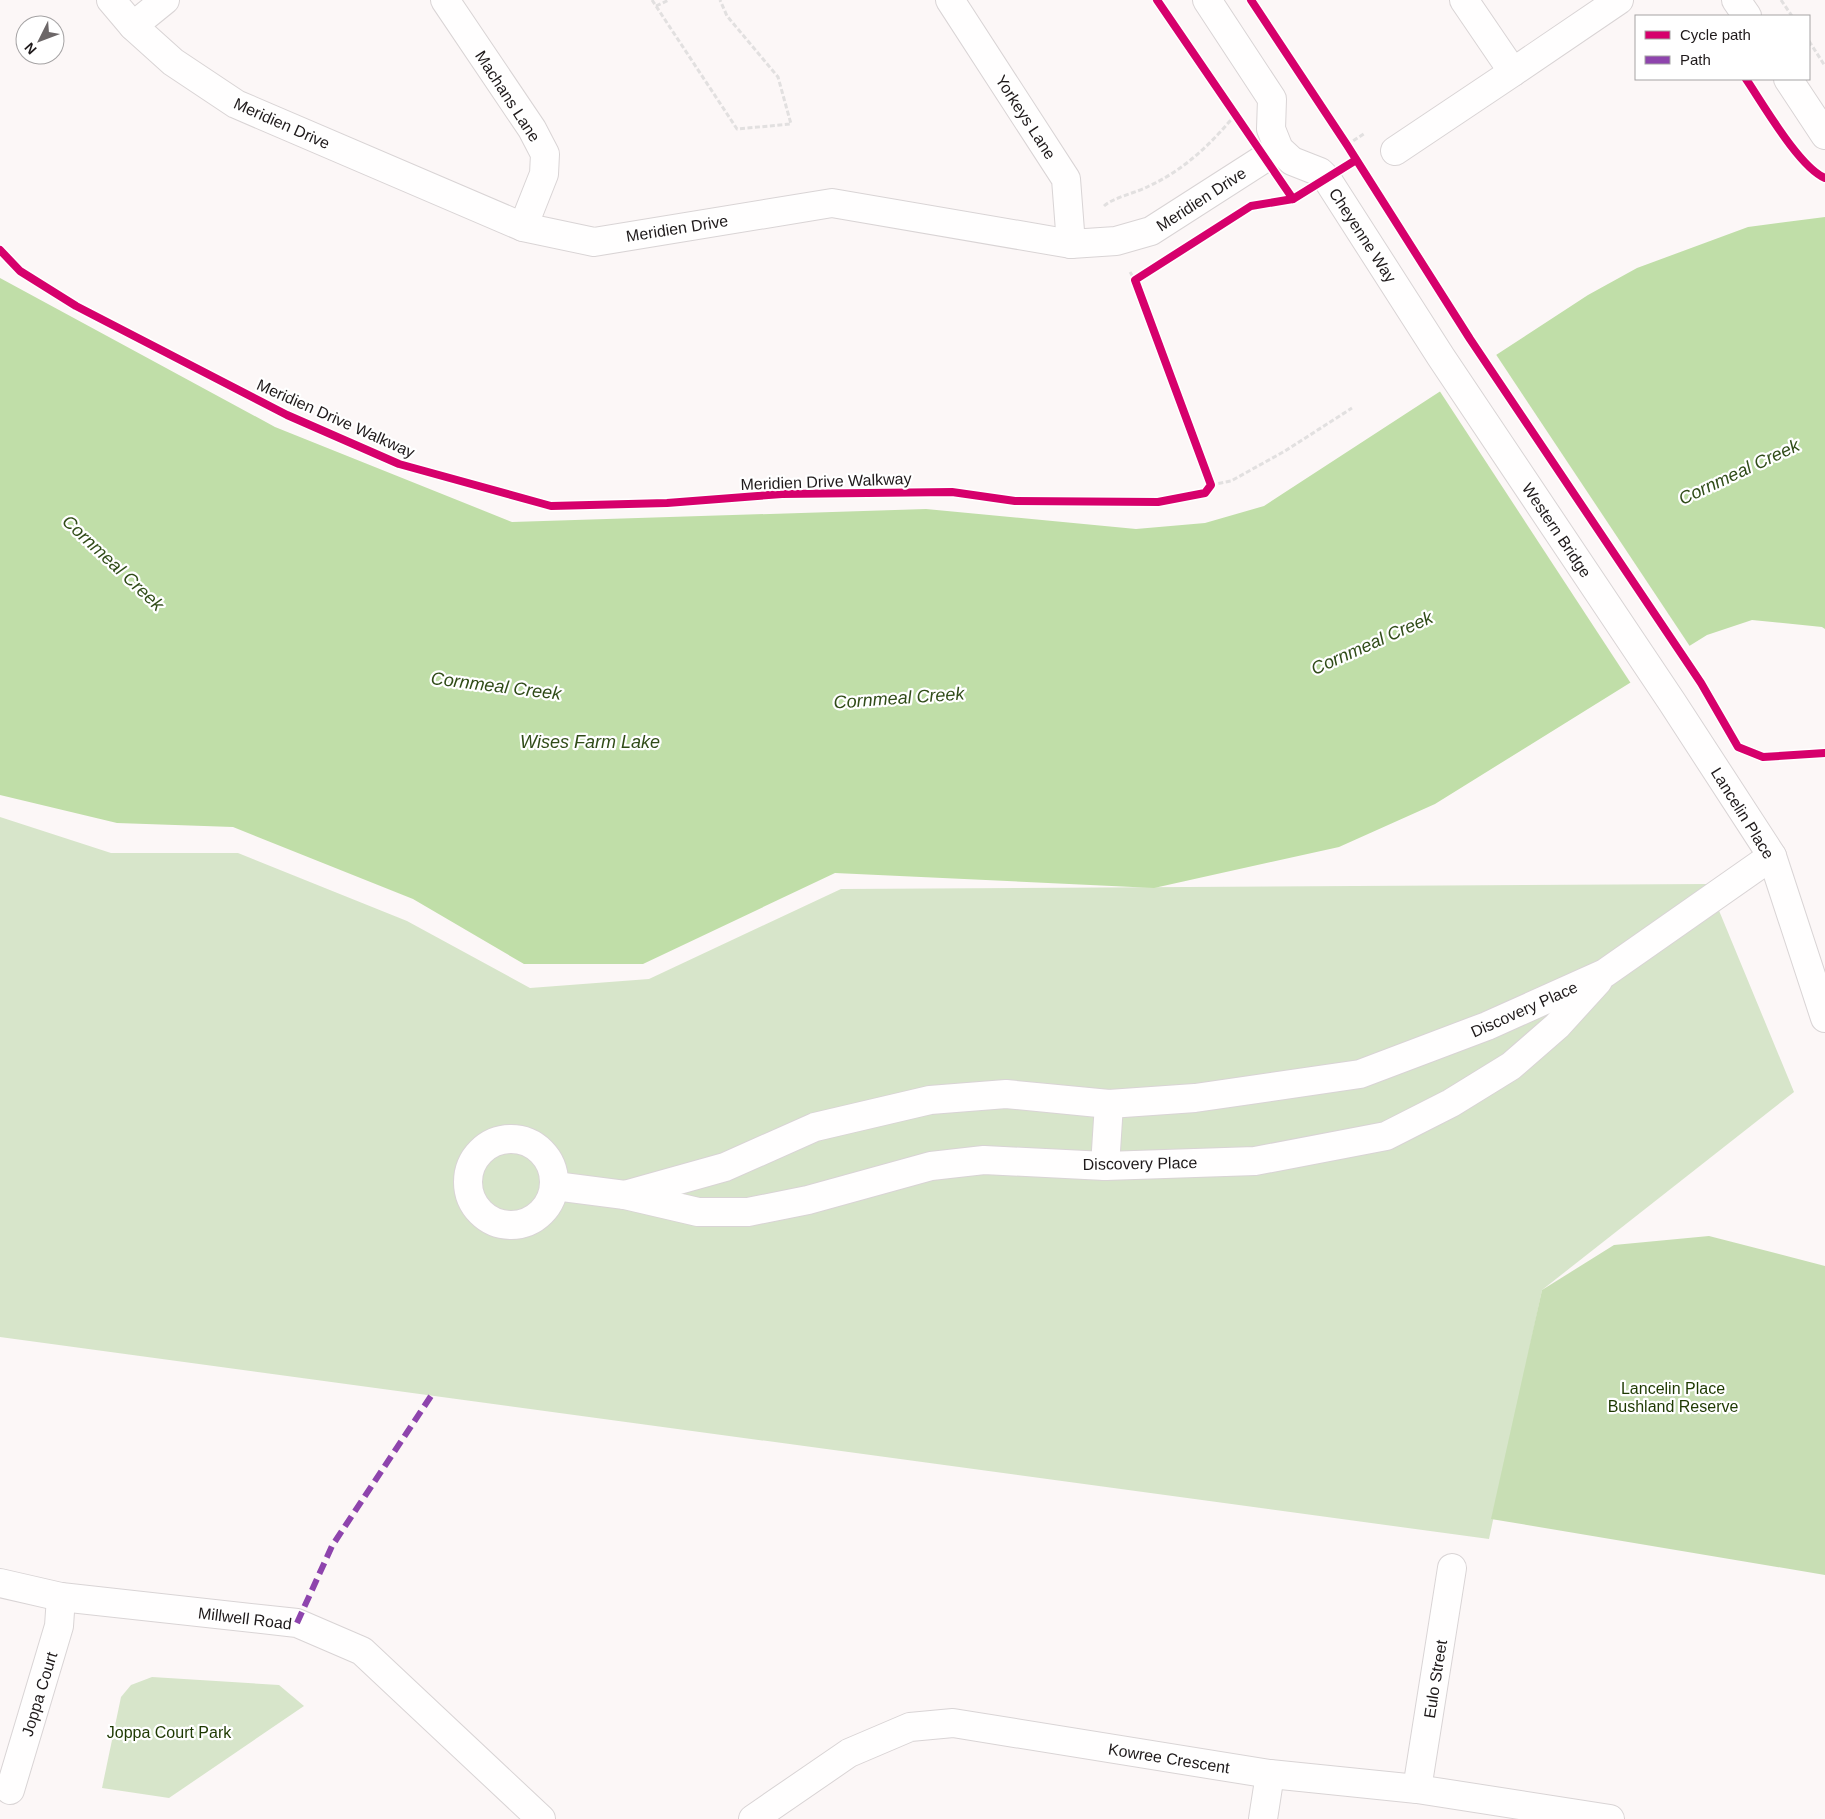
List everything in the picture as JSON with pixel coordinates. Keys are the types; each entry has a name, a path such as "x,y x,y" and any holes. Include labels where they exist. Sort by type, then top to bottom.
{"street":[{"name":"Meridien Drive","path":"111,0 133,26 173,62 236,104 523,227 594,242 832,203 1072,244 1116,242 1151,231 1271,153"},
{"path":"133,26 165,0"},
{"name":"Machans Lane","path":"445,0 532,129 545,154 544,174 523,227"},
{"name":"Yorkeys Lane","path":"950,0 1066,179 1072,244"},
{"path":"1207,0 1272,99 1271,153"},
{"path":"1464,0 1512,72"},
{"path":"1395,151 1619,0"},
{"path":"1789,80 1825,135"},
{"name":"Cheyenne Way","path":"1271,153 1320,172 1327,179 1442,357"},
{"name":"Western Bridge","path":"1442,357 1672,702"},
{"name":"Lancelin Place","path":"1672,702 1772,856 1825,1018"},
{"name":"Discovery Place","path":"625,1195 726,1167 814,1127 930,1100 1006,1094 1109,1104 1195,1098 1360,1074 1487,1026 1605,973 1772,856"},
{"name":"Discovery Place","path":"555,1186 625,1195 698,1212 748,1212 808,1200 931,1166 984,1160 1105,1166 1255,1162 1386,1136 1451,1103 1511,1066 1556,1026 1605,973"},
{"path":"1105,1166 1109,1104"},
{"name":"Eulo Street","path":"1417,1789 1452,1568"},
{"name":"Millwell Road","path":"0,1583 61,1597 297,1623 362,1651 541,1819"},
{"name":"Joppa Court","path":"10,1790 59,1626 61,1597"},
{"name":"Kowree Crescent","path":"753,1819 849,1753 910,1727 953,1723 1270,1774 1417,1789 1610,1819"},
{"path":"1263,1819 1270,1774"}],"path":[{"path":"652,0 737,128 791,124 778,77 727,16 720,0"},
{"path":"656,6 669,0"},
{"path":"1782,0 1791,15"},
{"path":"1810,43 1825,66"},
{"path":"1232,110 1271,153"},
{"path":"1327,179 1356,160 1342,137"},
{"path":"1137,288 1135,280 1143,275"},
{"path":"1205,493 1211,485 1231,481 1285,451 1352,408"},
{"path":"1207,476 1211,485"}],"green space":[{"path":"0,817 111,853 238,853 407,921 530,988 649,979 841,889 1708,884 1794,1092 1542,1290 1489,1539 0,1337"},
{"name":"Lancelin Place Bushland Reserve","path":"1709,1236 1825,1266 1825,1575 1491,1519 1542,1290 1614,1245"},
{"name":"Joppa Court Park","path":"152,1677 279,1685 304,1706 169,1798 102,1788 121,1697 131,1685"}],"water":[{"name":"Wises Farm Lake","path":"1825,217 1825,629 1822,627 1752,620 1707,635 1435,804 1339,847 1154,888 835,873 643,964 524,964 413,899 233,827 117,823 0,795 0,278 275,427 512,522 926,509 1136,529 1205,523 1264,506 1588,295 1637,268 1748,227"}],"pier":[{"path":"1495,353 1691,648 1632,685 1439,390"}],"marked path":[{"path":"297,1623 332,1546 431,1396"}],"cycle path":[{"path":"1157,0 1293,199"},
{"path":"1251,0 1347,145 1470,339 1701,683 1738,747 1763,757 1825,753"},
{"path":"1747,80 1793,148 1815,172 1825,178"},
{"name":"Meridien Drive Walkway","path":"0,250 20,271 76,306 287,415 399,464 551,506 667,503 782,494 952,492 1015,501 1158,502 1205,493 1211,485 1135,280 1251,206 1293,199 1356,160"}],"water label":[{"name":"Cornmeal Creek","path":"1739,472"},
{"name":"Cornmeal Creek","path":"113,563"},
{"name":"Cornmeal Creek","path":"1372,643"},
{"name":"Cornmeal Creek","path":"496,686"},
{"name":"Cornmeal Creek","path":"899,698"}]}
